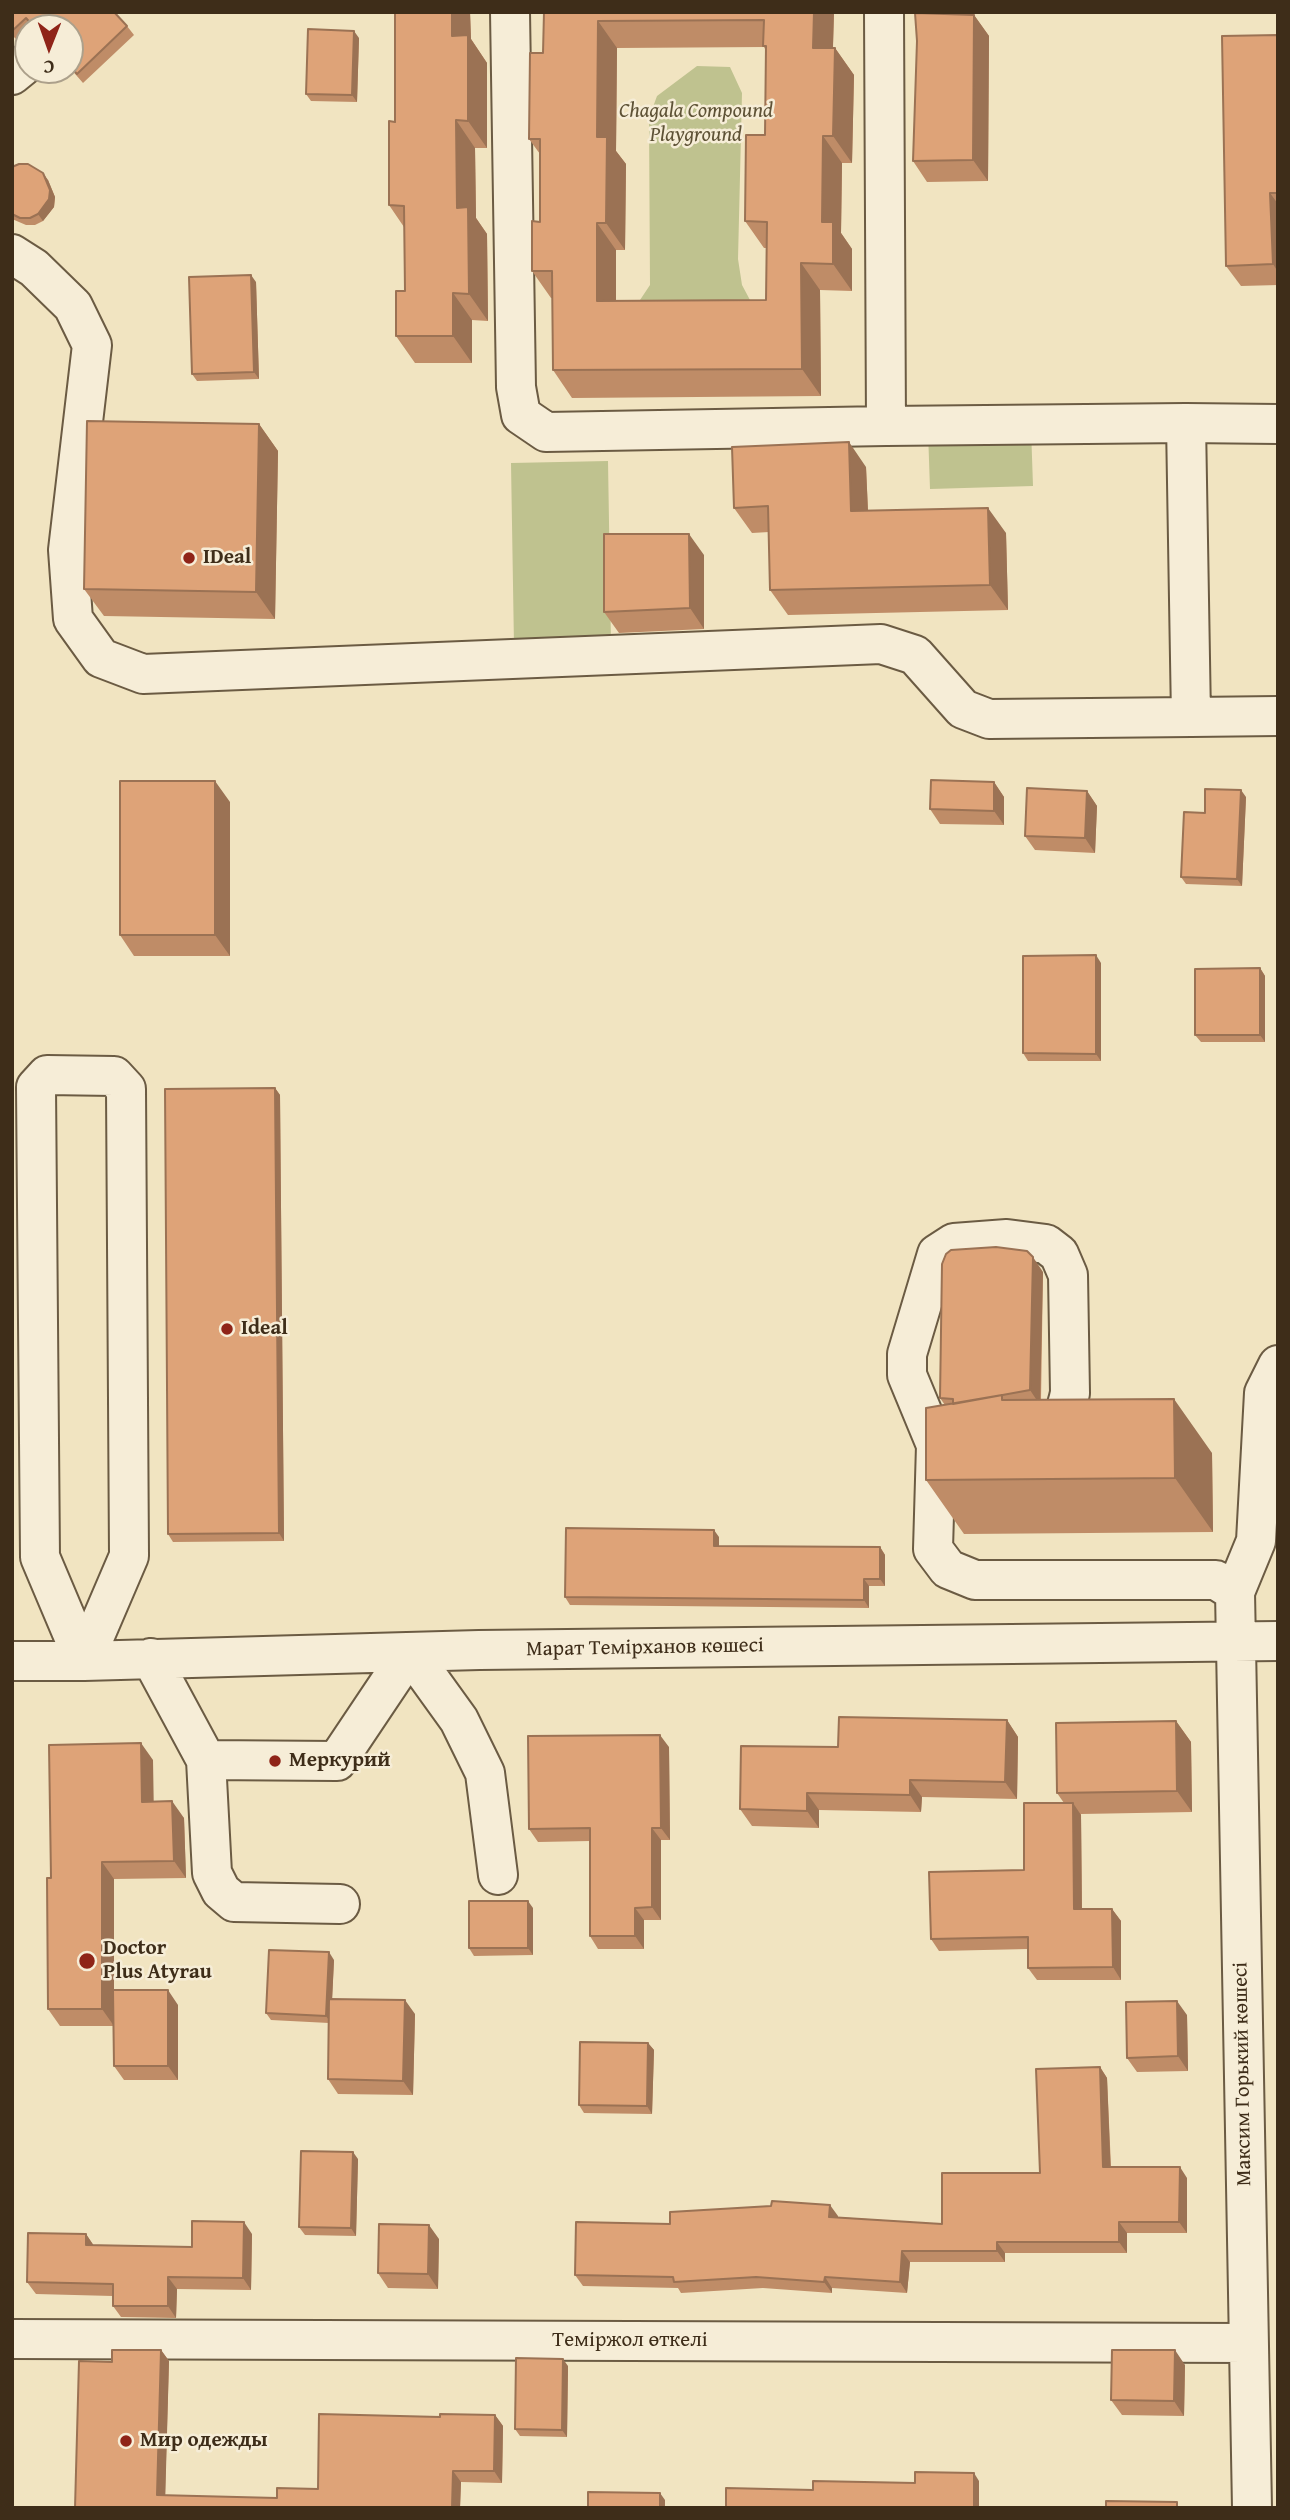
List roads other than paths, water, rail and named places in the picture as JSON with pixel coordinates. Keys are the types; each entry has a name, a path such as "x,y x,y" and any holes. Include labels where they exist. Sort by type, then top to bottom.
{"street":[{"path":"510,12 516,387 521,415 545,432 886,426 1278,424"},
{"path":"884,12 886,426"},
{"path":"12,254 34,268 73,306 92,345 68,550 72,619 101,658 143,674 881,643 915,656 963,709 989,719 1278,716"},
{"path":"1186,423 1191,717"},
{"path":"47,1075 114,1076 126,1089 129,1556 84,1661 40,1557 36,1087 47,1075"},
{"path":"936,1445 1052,1425 1066,1413 1070,1393 1068,1275 1059,1254 1046,1244 1007,1239 954,1243 937,1254 907,1354 907,1375 936,1445 933,1549 948,1569 975,1580 1216,1580 1235,1592 1256,1541 1264,1393 1278,1366"},
{"name":"Максим Горький көшесі","path":"1235,1592 1248,2343 1260,2505"},
{"name":"Марат Темірханов көшесі","path":"12,1661 410,1652 1278,1641"},
{"path":"206,1760 337,1760 410,1652 459,1720 485,1773 498,1875"},
{"path":"151,1658 206,1760 212,1873 221,1891 234,1902 340,1903"},
{"name":"Теміржол өткелі","path":"12,2339 1248,2343"}],"place":[{"name":"IDeal","path":"189,558"},
{"name":"Ideal","path":"227,1329"},
{"name":"Меркурий","path":"275,1761"},
{"name":"Doctor Plus Atyrau","path":"87,1961"},
{"name":"Мир одежды","path":"126,2441"}],"park label":[{"name":"Chagala Compound Playground","path":"696,124"}]}
